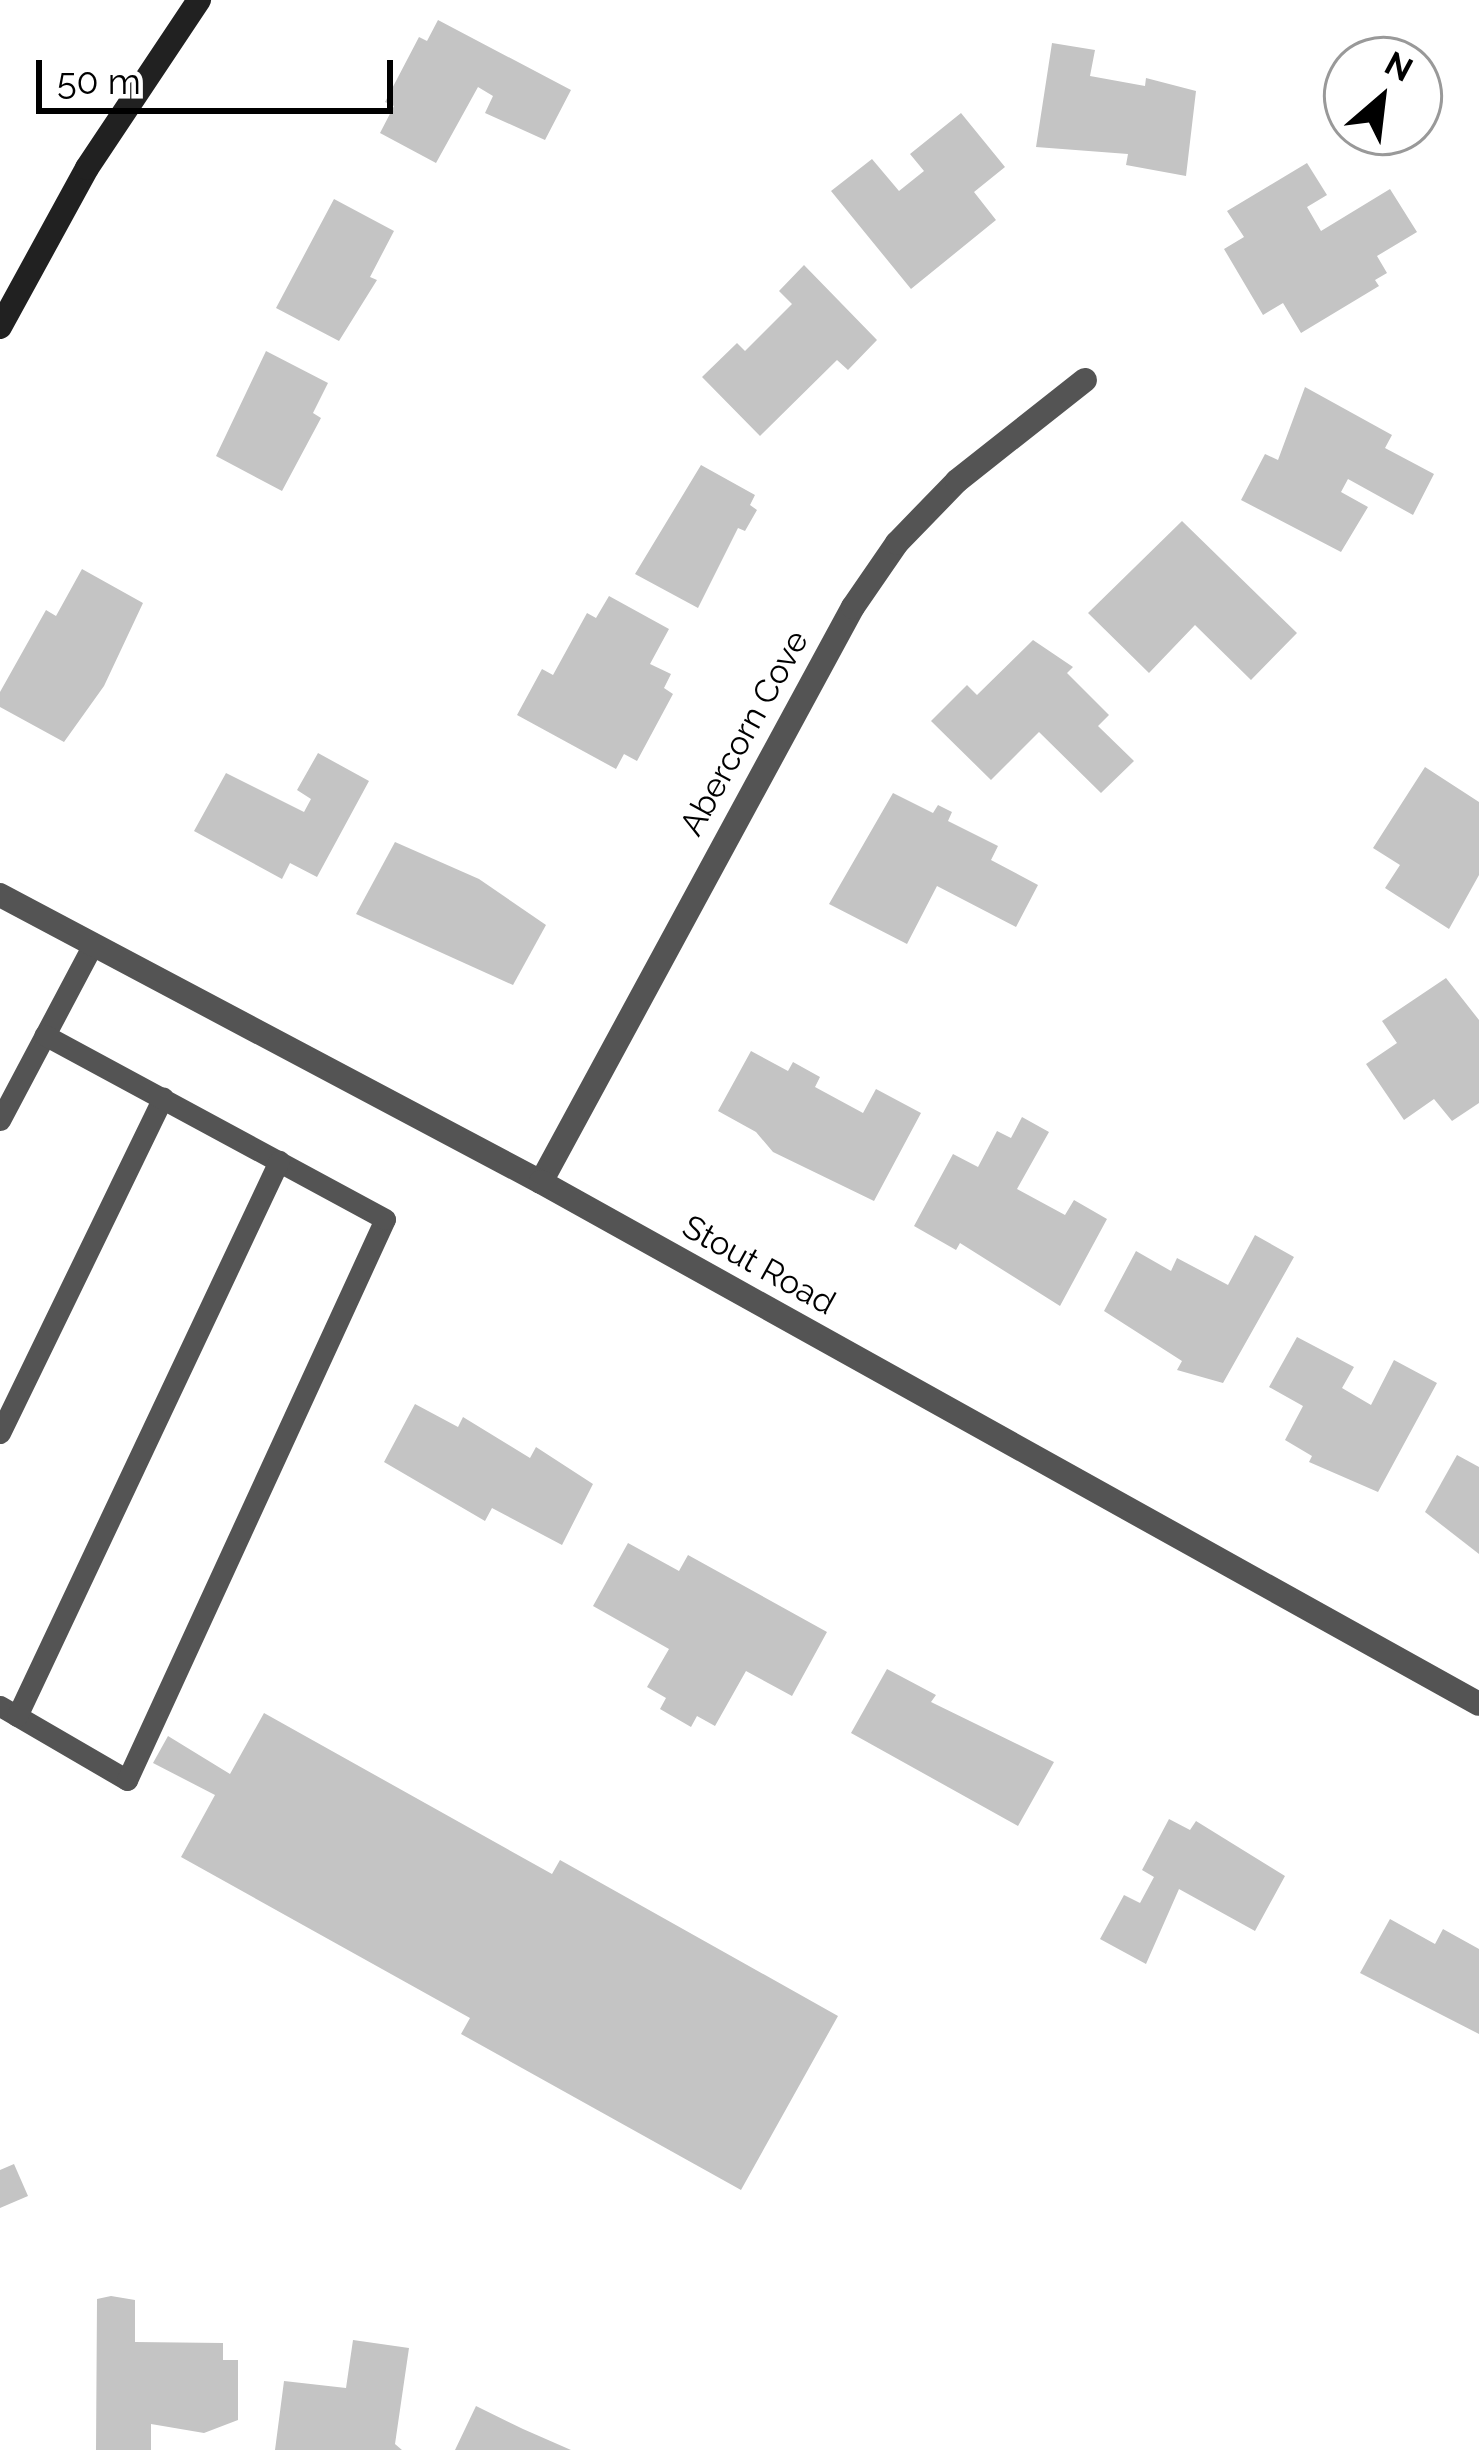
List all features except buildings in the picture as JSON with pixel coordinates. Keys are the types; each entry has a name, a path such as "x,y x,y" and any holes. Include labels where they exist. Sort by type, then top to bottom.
{"main road":[{"path":"0,327 87,169 199,0"}],"street":[{"name":"Abercorn Cove","path":"541,1182 853,607 957,481 1085,380"},
{"name":"Stout Road","path":"0,895 541,1182 1479,1704"}],"lane":[{"path":"0,1120 93,944"},
{"path":"45,1035 163,1099 279,1161 386,1219 127,1780 8,1711 279,1161"},
{"path":"0,1432 163,1099"}]}
